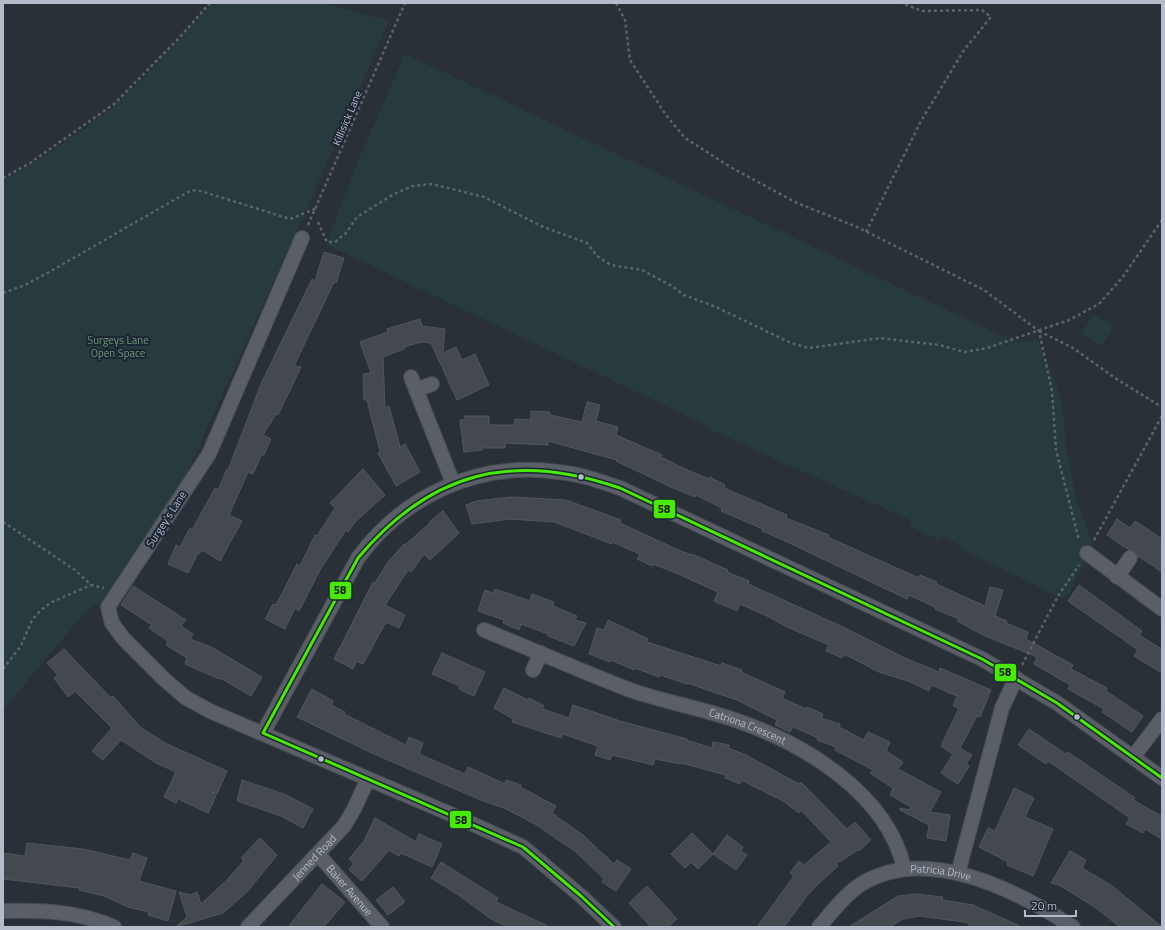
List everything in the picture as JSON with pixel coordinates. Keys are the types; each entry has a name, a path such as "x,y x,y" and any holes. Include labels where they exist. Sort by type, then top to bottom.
{"street":[{"name":"Surgey's Lane","path":"302,238 209,454 108,607 112,623 123,638 164,679 186,698 212,712 455,816 523,847 581,896 614,927"},
{"path":"432,384 414,383 453,483"},
{"path":"262,733 358,558 377,535 424,498 453,483 496,471 529,470 558,472 589,478 620,488 982,659 1057,703 1162,778"},
{"path":"1087,553 1117,577 1162,609"},
{"path":"1117,577 1130,558"},
{"name":"Catriona Crescent","path":"484,630 664,702 735,720 790,743 840,776 860,792 888,831 901,858 904,868"},
{"path":"533,670 541,653"},
{"path":"958,873 1002,708 1016,678"},
{"path":"1133,758 1162,719"},
{"name":"Jenned Road","path":"248,927 344,826 368,779"},
{"name":"Baker Avenue","path":"318,854 382,927"},
{"name":"Patricia Drive","path":"819,927 840,902 857,887 886,872 904,868 922,868 958,873 1014,893 1073,927"},
{"path":"3,911 28,910 74,915 100,920 114,927"}],"path":[{"path":"3,178 30,163 114,104 179,38 210,3"},
{"name":"Killisick Lane","path":"302,238 317,208 405,3"},
{"path":"616,3 625,20 630,60 666,115 685,138 732,168 791,200 866,232 984,290 1039,331 1073,348 1118,380 1162,407"},
{"path":"866,232 921,121 964,50 991,17 982,10 922,11 900,3"},
{"path":"318,222 327,242 335,242 346,233 357,217 394,194 413,186 432,184 484,197 541,226 587,243 597,256 610,265 642,270 672,286 684,295 716,307 791,343 809,348 880,338 939,345 965,352 987,348 1039,331 1069,320 1099,304 1122,278 1162,220"},
{"path":"3,293 25,285 52,271 188,192 196,190 204,192 290,219 317,208"},
{"path":"1039,331 1052,391 1056,450 1077,535 1083,551 1087,553"},
{"path":"3,522 75,570 91,585"},
{"path":"3,669 21,646 32,620 40,610 52,602 91,585 103,587"}],"green space":[{"name":"Surgeys Lane Open Space","path":"212,3 323,3 389,21 309,204 186,475 107,599 88,609 3,710 3,180 37,161 104,115 143,78"},
{"path":"405,54 1017,343 1038,340 1059,391 1064,417 1065,439 1076,499 1093,545 1068,595 1065,595 1063,599 961,549 962,546 941,536 939,540 909,526 912,521 707,428 708,426 326,244 358,161"},
{"path":"1093,314 1113,326 1102,346 1081,334"}],"building":[{"path":"324,252 344,258 336,283 334,282 294,366 301,367 278,415 276,414 263,435 271,439 264,455 262,454 253,474 248,472 229,515 242,521 220,561 202,550 199,554 198,553 188,573 168,564 176,545 180,547 190,528 192,530 215,488 218,490 227,469 228,470 261,384 312,279 315,281"},
{"path":"420,319 422,326 445,329 443,353 456,347 462,360 475,354 489,385 457,400 431,343 421,342 404,347 404,349 383,357 385,408 389,406 400,447 405,444 420,472 396,486 378,453 380,451 367,400 364,400 363,374 371,373 360,342 388,332 387,329"},
{"path":"587,402 600,405 596,421 618,427 616,435 662,455 661,457 685,469 709,479 710,477 725,485 724,488 787,515 786,518 829,535 828,537 872,557 919,578 920,575 937,582 936,584 985,606 990,587 1003,590 995,616 1007,621 1006,623 1028,632 1026,639 1073,665 1071,669 1107,688 1106,691 1143,716 1132,732 1102,712 1104,709 1068,689 1070,685 1034,664 1037,657 983,635 957,621 959,619 935,609 935,607 909,595 907,599 762,531 763,529 721,511 722,508 696,495 695,497 673,488 616,461 617,460 548,441 548,445 505,443 505,448 482,448 482,450 464,452 460,420 466,419 464,416 489,416 489,425 514,425 515,419 531,420 531,411 550,412 550,415 582,422"},
{"path":"363,469 385,495 355,522 348,532 346,530 320,570 299,611 295,608 285,629 265,619 273,604 276,605 297,564 300,566 315,535 317,536 335,508 330,503"},
{"path":"512,497 566,500 621,520 620,523 676,549 691,555 692,554 728,570 727,572 749,581 748,584 843,627 905,658 939,672 940,668 991,690 980,717 977,716 960,748 972,755 966,764 969,766 958,784 941,773 953,754 941,746 959,708 953,706 957,696 931,685 929,691 908,681 879,672 844,654 842,658 826,651 829,645 787,627 740,604 737,611 714,601 718,592 676,573 653,564 652,566 637,559 640,554 612,542 612,544 554,522 510,519 472,524 466,505 476,501"},
{"path":"443,511 459,533 430,560 424,554 411,572 408,570 385,605 405,615 399,628 386,622 363,664 356,661 353,669 334,659 373,582 375,583 388,562 404,544 405,545"},
{"path":"1117,519 1130,528 1135,521 1162,539 1162,572 1138,556 1134,551 1129,550 1107,535"},
{"path":"1079,585 1142,631 1139,635 1162,649 1162,673 1134,656 1138,650 1068,601"},
{"path":"133,586 186,620 181,626 193,634 190,639 211,647 262,677 251,696 220,678 219,679 185,664 187,658 166,645 168,641 149,628 152,625 121,605"},
{"path":"495,589 530,601 532,594 554,602 553,606 577,616 575,620 586,623 574,646 521,624 519,630 503,623 504,620 478,611 485,590 493,593"},
{"path":"608,620 648,639 647,642 721,666 722,663 742,670 741,672 785,692 782,698 806,709 807,707 823,714 821,718 840,724 839,727 864,740 868,732 890,742 886,751 903,762 898,769 941,792 930,812 950,815 946,841 927,838 929,825 900,810 900,808 910,810 911,807 890,795 893,788 870,773 873,770 835,750 836,747 817,740 818,738 793,727 790,732 775,725 777,720 737,700 660,675 659,677 635,668 634,670 611,660 610,662 589,654 597,628 604,630"},
{"path":"64,649 111,698 113,696 140,727 165,743 227,771 217,794 212,792 216,796 208,813 178,799 176,803 164,797 176,772 156,763 121,740 103,760 92,751 112,728 75,691 68,697 54,678 58,675 47,663"},
{"path":"442,653 485,672 474,696 459,689 460,686 432,674"},
{"path":"504,688 544,706 542,709 569,718 573,705 620,721 687,739 686,740 712,748 713,742 729,745 728,748 746,755 799,784 801,782 847,829 855,822 871,840 859,851 858,850 836,864 838,866 809,893 784,927 757,927 794,876 790,873 799,861 804,865 831,842 801,810 799,813 783,801 741,780 740,784 725,778 726,775 681,763 655,759 653,765 612,755 610,760 595,755 598,746 563,734 561,738 512,722 513,719 494,708"},
{"path":"312,689 333,701 331,705 345,712 344,714 406,745 409,737 423,743 419,754 465,774 468,767 505,784 506,780 521,785 520,787 556,806 552,813 583,835 614,864 617,860 631,869 616,891 602,882 604,879 576,852 535,824 504,808 483,801 374,754 297,717"},
{"path":"1029,729 1066,754 1068,752 1135,798 1133,800 1162,816 1162,839 1145,829 1143,833 1126,824 1130,818 1048,761 1046,764 1018,745"},
{"path":"242,780 284,794 313,809 303,828 281,816 237,801"},
{"path":"1014,788 1034,798 1025,817 1053,829 1033,876 1007,865 1008,862 979,847 988,828 995,831"},
{"path":"375,818 416,842 419,834 442,844 432,867 401,853 399,856 389,850 362,881 349,870 354,863 349,859 364,841"},
{"path":"692,833 713,854 698,869 691,862 685,868 671,854"},
{"path":"727,835 743,847 741,851 747,855 736,870 713,854"},
{"path":"260,838 277,855 248,891 223,913 176,927 187,917 179,892 190,895 197,892 201,904 228,879 244,860 241,858"},
{"path":"27,843 83,849 130,860 133,853 147,858 139,881 176,891 168,921 148,915 149,912 128,907 104,896 79,890 80,888 3,879 3,853 25,856"},
{"path":"1070,851 1086,860 1082,868 1111,885 1162,927 1120,927 1096,908 1059,885 1051,883"},
{"path":"441,862 498,898 496,902 550,927 508,927 491,919 460,896 431,878"},
{"path":"322,884 345,902 324,927 288,927"},
{"path":"647,886 677,919 668,927 651,927 629,903"},
{"path":"393,887 405,902 388,915 376,900"},
{"path":"916,894 943,897 942,900 973,905 1022,927 968,927 970,923 920,916 903,919 890,927 849,927 898,896"}],"transit line":[{"name":"58","path":"614,927 581,896 523,847 263,733 358,558 386,528 415,505 445,488 477,476 510,471 545,471 581,477 620,488 982,659 1057,703 1162,778"}]}
